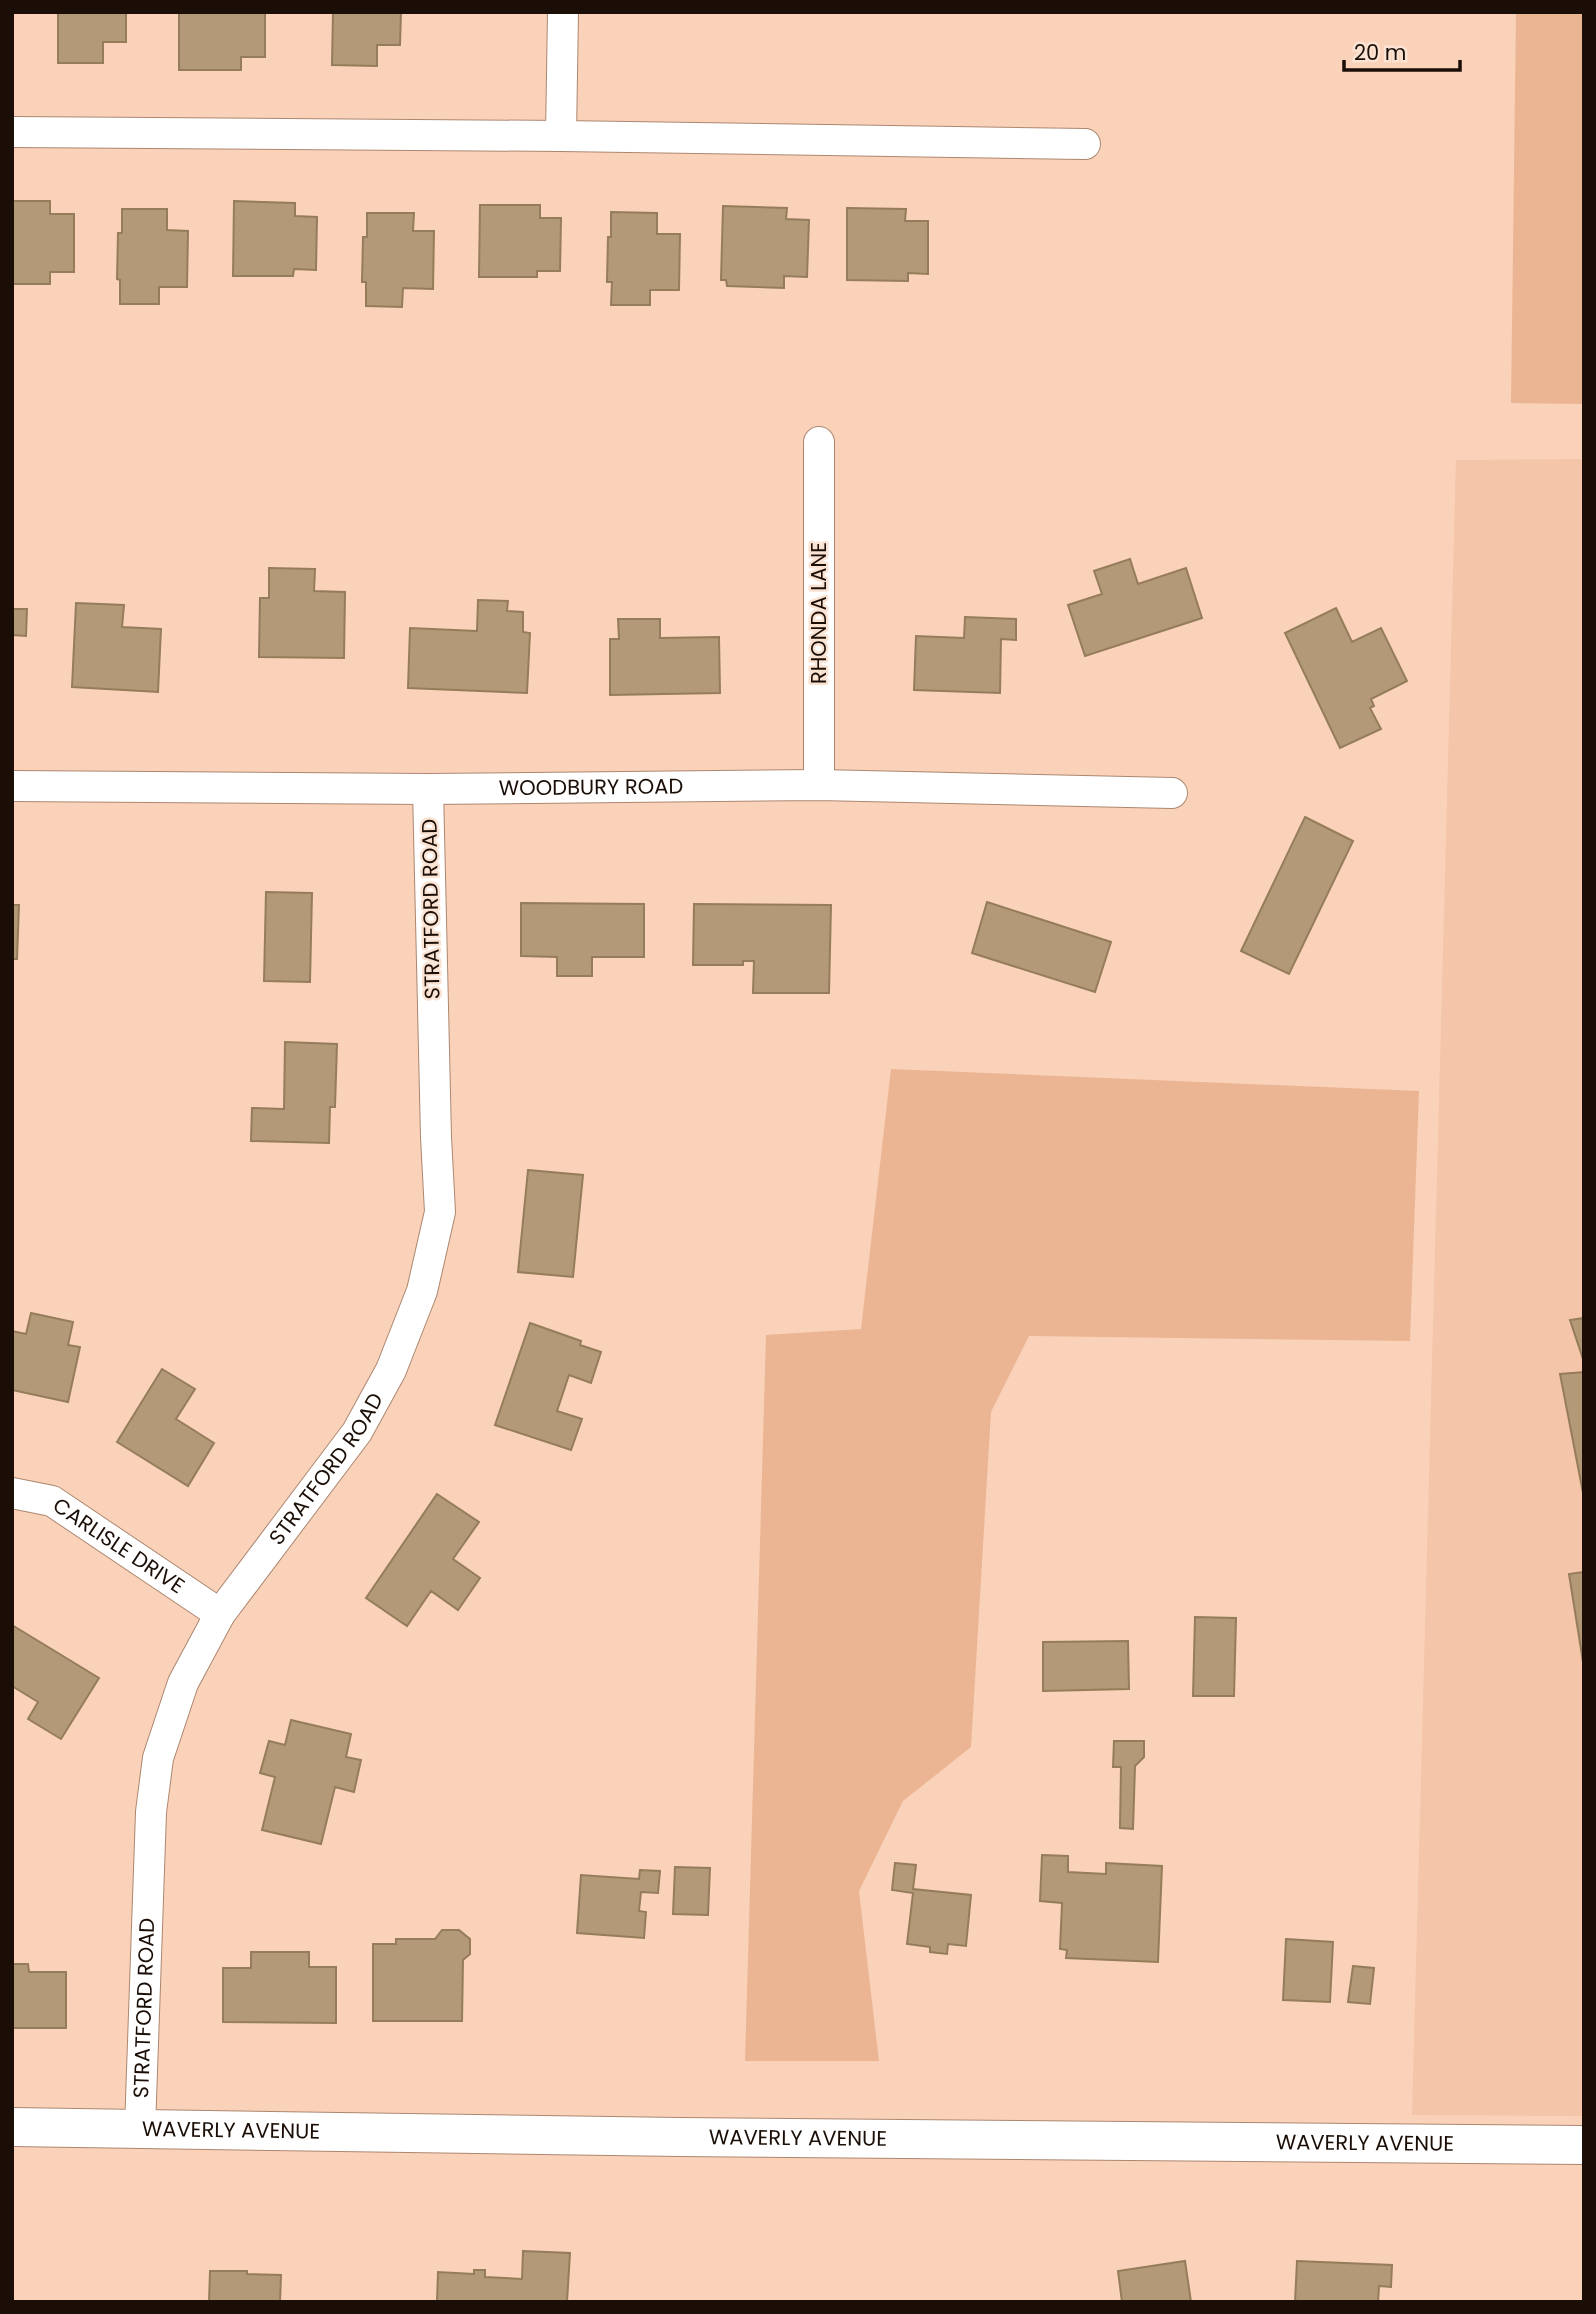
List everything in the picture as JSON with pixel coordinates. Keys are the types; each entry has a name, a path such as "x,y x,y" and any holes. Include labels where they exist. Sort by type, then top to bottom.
{"street":[{"path":"561,136 563,12"},
{"path":"12,132 561,136 1085,144"},
{"name":"RHONDA LANE","path":"819,442 820,785"},
{"name":"WOODBURY ROAD","path":"12,786 428,789 820,785 1171,793"},
{"name":"STRATFORD ROAD","path":"140,2129 151,1812 159,1758 183,1683 220,1614 357,1432 391,1370 422,1291 440,1212 428,789"},
{"name":"CARLISLE DRIVE","path":"12,1493 52,1501 220,1614"},
{"name":"WAVERLY AVENUE","path":"12,2127 1584,2145"}],"shaded area":[{"path":"1516,12 1584,12 1584,404 1511,403"},
{"path":"1584,459 1584,2116 1412,2115 1456,460"},
{"path":"891,1069 1419,1091 1410,1341 1029,1336 991,1412 971,1747 903,1801 859,1891 879,2061 745,2061 766,1335 861,1329"}],"building":[{"path":"58,12 126,12 126,42 103,42 103,63 58,63"},
{"path":"179,12 265,12 265,57 241,57 241,70 179,70"},
{"path":"333,12 401,12 400,45 377,45 377,66 332,65"},
{"path":"12,201 50,201 50,214 74,214 74,272 50,272 50,284 12,284"},
{"path":"234,201 295,203 295,216 317,217 316,270 294,269 293,276 233,276"},
{"path":"480,205 540,205 540,218 561,218 560,271 537,271 537,277 479,277"},
{"path":"723,206 787,208 786,219 809,220 807,277 784,276 784,288 727,286 726,280 721,280"},
{"path":"847,208 906,209 905,221 928,221 928,274 908,273 908,281 847,280"},
{"path":"122,209 167,209 167,230 188,231 187,287 159,287 159,304 120,304 120,280 117,279 118,233 122,233"},
{"path":"611,212 657,213 657,234 680,234 679,290 650,290 650,305 611,305 612,282 607,282"},
{"path":"367,213 414,213 413,231 434,231 433,289 403,288 402,307 366,306 366,282 362,282 363,237 367,237"},
{"path":"1130,559 1138,584 1186,568 1202,618 1085,656 1068,605 1102,594 1094,571"},
{"path":"269,568 315,569 314,591 345,592 344,658 259,657 260,598 269,598"},
{"path":"478,600 508,601 507,611 523,612 523,632 530,633 527,693 408,688 410,628 477,631"},
{"path":"76,603 124,605 122,627 161,629 158,692 72,687"},
{"path":"1336,608 1352,642 1381,628 1407,681 1371,699 1374,706 1370,708 1381,729 1340,748 1285,633"},
{"path":"12,609 27,609 26,636 12,635"},
{"path":"965,617 1016,619 1016,640 1001,639 1000,693 914,690 916,636 964,638"},
{"path":"618,619 660,619 660,638 719,637 720,693 610,695 610,639 619,639"},
{"path":"1305,817 1353,841 1289,974 1241,951"},
{"path":"266,892 312,893 310,982 264,981"},
{"path":"987,902 1111,942 1095,992 972,953"},
{"path":"521,903 644,904 644,957 592,957 592,976 557,976 557,957 521,956"},
{"path":"694,904 831,905 829,993 753,993 754,961 743,961 743,965 693,965"},
{"path":"12,905 19,905 17,959 12,959"},
{"path":"285,1042 337,1044 335,1107 330,1107 329,1143 251,1141 252,1108 284,1109"},
{"path":"528,1170 583,1175 573,1277 518,1272"},
{"path":"31,1313 73,1322 68,1345 80,1347 68,1402 12,1390 12,1331 26,1334"},
{"path":"1584,1318 1584,1362 1570,1320"},
{"path":"530,1323 581,1341 580,1345 601,1352 591,1383 569,1375 557,1411 582,1419 571,1450 495,1425"},
{"path":"162,1369 195,1389 176,1419 214,1443 188,1486 117,1442"},
{"path":"1584,1372 1584,1498 1560,1374"},
{"path":"437,1494 479,1522 453,1559 480,1578 458,1610 431,1591 407,1626 366,1598"},
{"path":"1584,1572 1584,1668 1569,1574"},
{"path":"1195,1617 1236,1618 1234,1696 1193,1696"},
{"path":"12,1625 99,1678 61,1739 28,1719 38,1702 12,1686"},
{"path":"1128,1641 1129,1689 1043,1691 1043,1642"},
{"path":"291,1720 351,1734 346,1757 361,1760 354,1792 335,1787 321,1844 262,1830 275,1777 260,1773 269,1741 285,1745"},
{"path":"1114,1741 1144,1741 1144,1757 1135,1766 1133,1829 1120,1828 1121,1767 1113,1767"},
{"path":"1042,1855 1068,1856 1068,1872 1106,1874 1106,1863 1162,1866 1158,1962 1066,1958 1067,1950 1060,1949 1062,1903 1040,1901"},
{"path":"895,1863 916,1865 913,1889 971,1895 966,1946 948,1944 947,1954 930,1952 930,1947 907,1944 913,1893 892,1890"},
{"path":"675,1867 710,1868 708,1915 673,1914"},
{"path":"640,1870 660,1871 658,1893 641,1892 639,1911 646,1912 644,1938 577,1933 581,1875 639,1879"},
{"path":"442,1930 459,1930 470,1939 470,1954 463,1960 462,2021 373,2021 373,1944 396,1944 396,1939 435,1939"},
{"path":"1286,1939 1333,1942 1330,2002 1283,2000"},
{"path":"251,1952 309,1952 309,1967 336,1967 336,2023 223,2022 223,1968 251,1968"},
{"path":"12,1964 28,1964 29,1972 66,1972 66,2028 12,2028"},
{"path":"1353,1966 1374,1968 1370,2004 1348,2002"},
{"path":"523,2251 570,2253 567,2302 437,2302 438,2272 474,2274 474,2270 485,2270 485,2277 522,2279"},
{"path":"1185,2261 1191,2302 1122,2302 1118,2271"},
{"path":"1297,2261 1392,2265 1391,2287 1379,2286 1378,2302 1295,2302"},
{"path":"210,2271 281,2275 280,2302 209,2302"}]}
